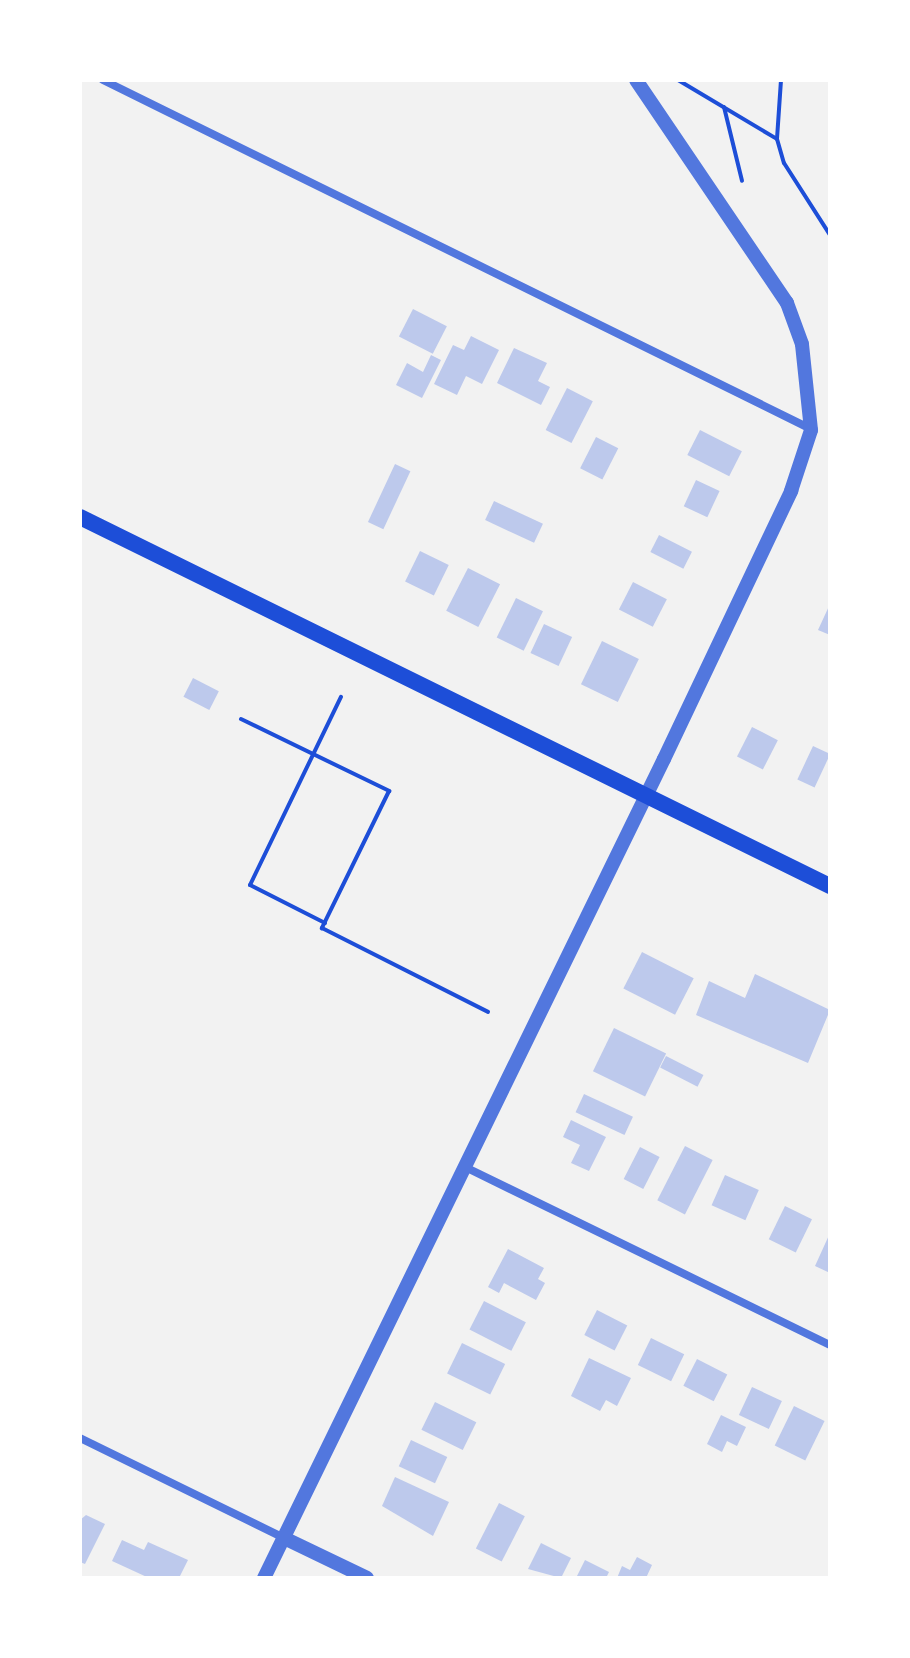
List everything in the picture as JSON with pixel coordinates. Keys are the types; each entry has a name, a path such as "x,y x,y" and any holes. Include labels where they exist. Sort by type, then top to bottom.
{"main road":[{"path":"80,517 645,799 830,886"}],"street":[{"path":"103,80 811,430"},
{"path":"264,1578 645,799 791,491 811,430 802,344 787,303 762,261 636,80"},
{"path":"465,1167 830,1345"},
{"path":"80,1438 367,1578"}],"path":[{"path":"678,80 777,139"},
{"path":"781,80 777,139 794,182 830,235"},
{"path":"724,107 742,181"},
{"path":"325,923 250,885 341,697"},
{"path":"241,719 389,791 322,928 488,1012"}],"building":[{"path":"413,309 447,326 433,354 399,337"},
{"path":"471,336 499,350 482,384 466,376 457,395 434,384 453,345 464,350"},
{"path":"514,348 547,363 538,381 550,387 541,405 497,383"},
{"path":"431,355 441,360 422,398 396,385 407,363 423,372"},
{"path":"567,388 593,401 572,443 546,430"},
{"path":"700,430 742,451 729,476 687,455"},
{"path":"596,437 618,448 602,480 580,468"},
{"path":"395,464 410,471 383,529 368,522"},
{"path":"696,480 720,491 707,517 684,506"},
{"path":"494,501 543,524 534,543 485,520"},
{"path":"659,535 692,552 683,569 650,552"},
{"path":"420,551 449,565 434,596 405,582"},
{"path":"468,568 500,584 478,627 446,611"},
{"path":"633,582 667,599 653,627 619,610"},
{"path":"516,598 543,611 524,651 497,638"},
{"path":"830,604 830,635 818,630"},
{"path":"544,624 572,637 559,666 530,653"},
{"path":"602,641 639,659 618,702 581,684"},
{"path":"193,678 219,691 209,710 183,697"},
{"path":"752,727 778,740 763,770 737,756"},
{"path":"813,746 830,754 815,788 797,780"},
{"path":"642,952 694,978 675,1015 623,989"},
{"path":"755,974 830,1010 808,1063 696,1015 709,981 745,998"},
{"path":"614,1028 666,1053 645,1097 593,1071"},
{"path":"666,1056 703,1075 698,1087 660,1068"},
{"path":"584,1094 633,1117 624,1135 576,1112"},
{"path":"571,1120 606,1137 589,1171 571,1163 580,1145 563,1137"},
{"path":"685,1146 713,1160 685,1214 657,1200"},
{"path":"640,1147 660,1157 643,1189 624,1179"},
{"path":"725,1175 759,1190 745,1220 712,1205"},
{"path":"785,1206 812,1219 796,1252 769,1239"},
{"path":"830,1233 830,1273 815,1266"},
{"path":"508,1249 544,1268 538,1279 545,1283 536,1300 504,1283 499,1293 488,1287"},
{"path":"484,1301 526,1322 511,1351 469,1330"},
{"path":"597,1310 627,1325 615,1350 584,1335"},
{"path":"651,1338 684,1354 671,1381 638,1365"},
{"path":"462,1343 505,1364 490,1395 447,1374"},
{"path":"589,1358 631,1378 617,1406 606,1400 600,1411 571,1396"},
{"path":"697,1359 727,1374 714,1401 683,1386"},
{"path":"752,1387 782,1401 769,1429 739,1415"},
{"path":"435,1402 476,1422 463,1450 421,1430"},
{"path":"794,1406 825,1421 805,1460 775,1446"},
{"path":"721,1415 746,1427 737,1446 727,1441 722,1452 707,1444"},
{"path":"411,1440 447,1457 435,1483 399,1466"},
{"path":"395,1477 449,1502 433,1536 382,1506"},
{"path":"499,1503 525,1516 502,1562 476,1548"},
{"path":"86,1515 105,1524 85,1564 80,1562 80,1520"},
{"path":"122,1540 144,1550 148,1542 188,1560 179,1578 149,1578 112,1561"},
{"path":"541,1543 571,1558 561,1578 528,1569"},
{"path":"637,1557 652,1565 646,1578 617,1578 622,1566 630,1570"},
{"path":"585,1560 609,1572 606,1578 576,1578"}]}
